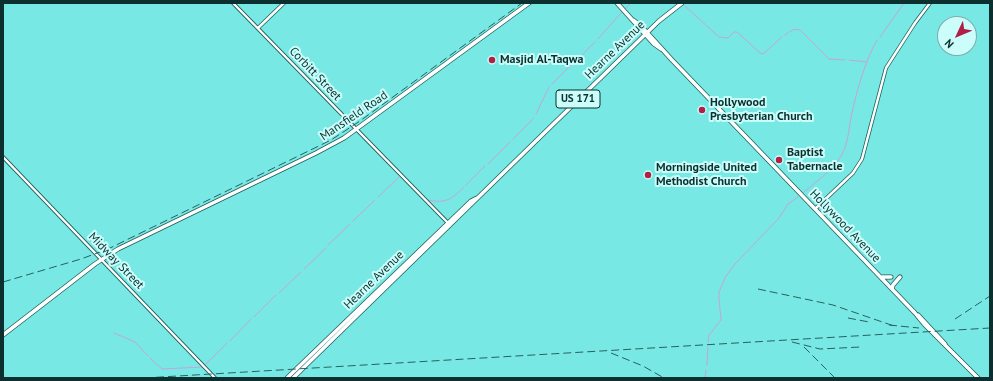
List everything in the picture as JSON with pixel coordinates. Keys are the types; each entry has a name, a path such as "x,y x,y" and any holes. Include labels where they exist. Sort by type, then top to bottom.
{"main road":[{"name":"Mansfield Road","path":"3,335 77,278 102,260 132,242 344,138 529,3"},
{"name":"Hollywood Avenue","path":"617,3 658,48 662,50 915,313 922,318 978,378"},
{"name":"Hearne Avenue","path":"293,378 449,224 472,199 477,198 646,34 666,15 682,3"},
{"name":"Hearne Avenue","path":"287,378 449,224"},
{"path":"881,277 891,276"},
{"path":"892,289 893,285 900,277"}],"street":[{"name":"Corbitt Street","path":"233,3 449,224"},
{"path":"258,28 284,3"},
{"path":"815,209 853,173 862,159 886,68 915,23 930,3"},
{"name":"Midway Street","path":"3,157 215,378"}],"waterway":[{"path":"626,8 631,3"},
{"path":"880,37 904,3"},
{"path":"685,6 719,37 728,38 734,32 737,32 763,54 782,37"},
{"path":"598,39 621,13"},
{"path":"785,35 792,30 800,30 829,59 845,60"},
{"path":"804,192 832,168 844,150 859,85 865,66 877,40"},
{"path":"578,59 595,42"},
{"path":"849,60 867,62"},
{"path":"552,84 575,61"},
{"path":"536,114 549,87"},
{"path":"513,139 534,118"},
{"path":"488,164 510,142"},
{"path":"466,185 485,166"},
{"path":"378,197 399,177"},
{"path":"428,200 448,200 464,187"},
{"path":"708,342 709,335 721,320 719,292 726,276 735,264 779,218 788,204 798,197"},
{"path":"353,221 375,200"},
{"path":"328,245 350,224"},
{"path":"304,269 326,248"},
{"path":"279,293 301,272"},
{"path":"254,317 276,295"},
{"path":"230,341 251,319"},
{"path":"114,333 135,342 148,356"},
{"path":"205,365 227,343"},
{"path":"707,365 708,347"},
{"path":"150,358 162,369 202,367"},
{"path":"705,378 706,370"}],"railway":[{"path":"3,282 81,259 108,249 331,140 360,121 522,3"},
{"path":"758,289 833,305 894,326"},
{"path":"955,319 990,296"},
{"path":"848,318 869,322"},
{"path":"889,325 919,328"},
{"path":"144,378 990,328"},
{"path":"792,342 820,349 861,347"},
{"path":"804,347 835,378"},
{"path":"611,353 643,366 664,378"}],"place":[{"name":"Masjid Al-Taqwa","path":"492,60"},
{"name":"Hollywood Presbyterian Church","path":"702,110"},
{"name":"Baptist Tabernacle","path":"779,160"},
{"name":"Morningside United Methodist Church","path":"648,175"}]}
